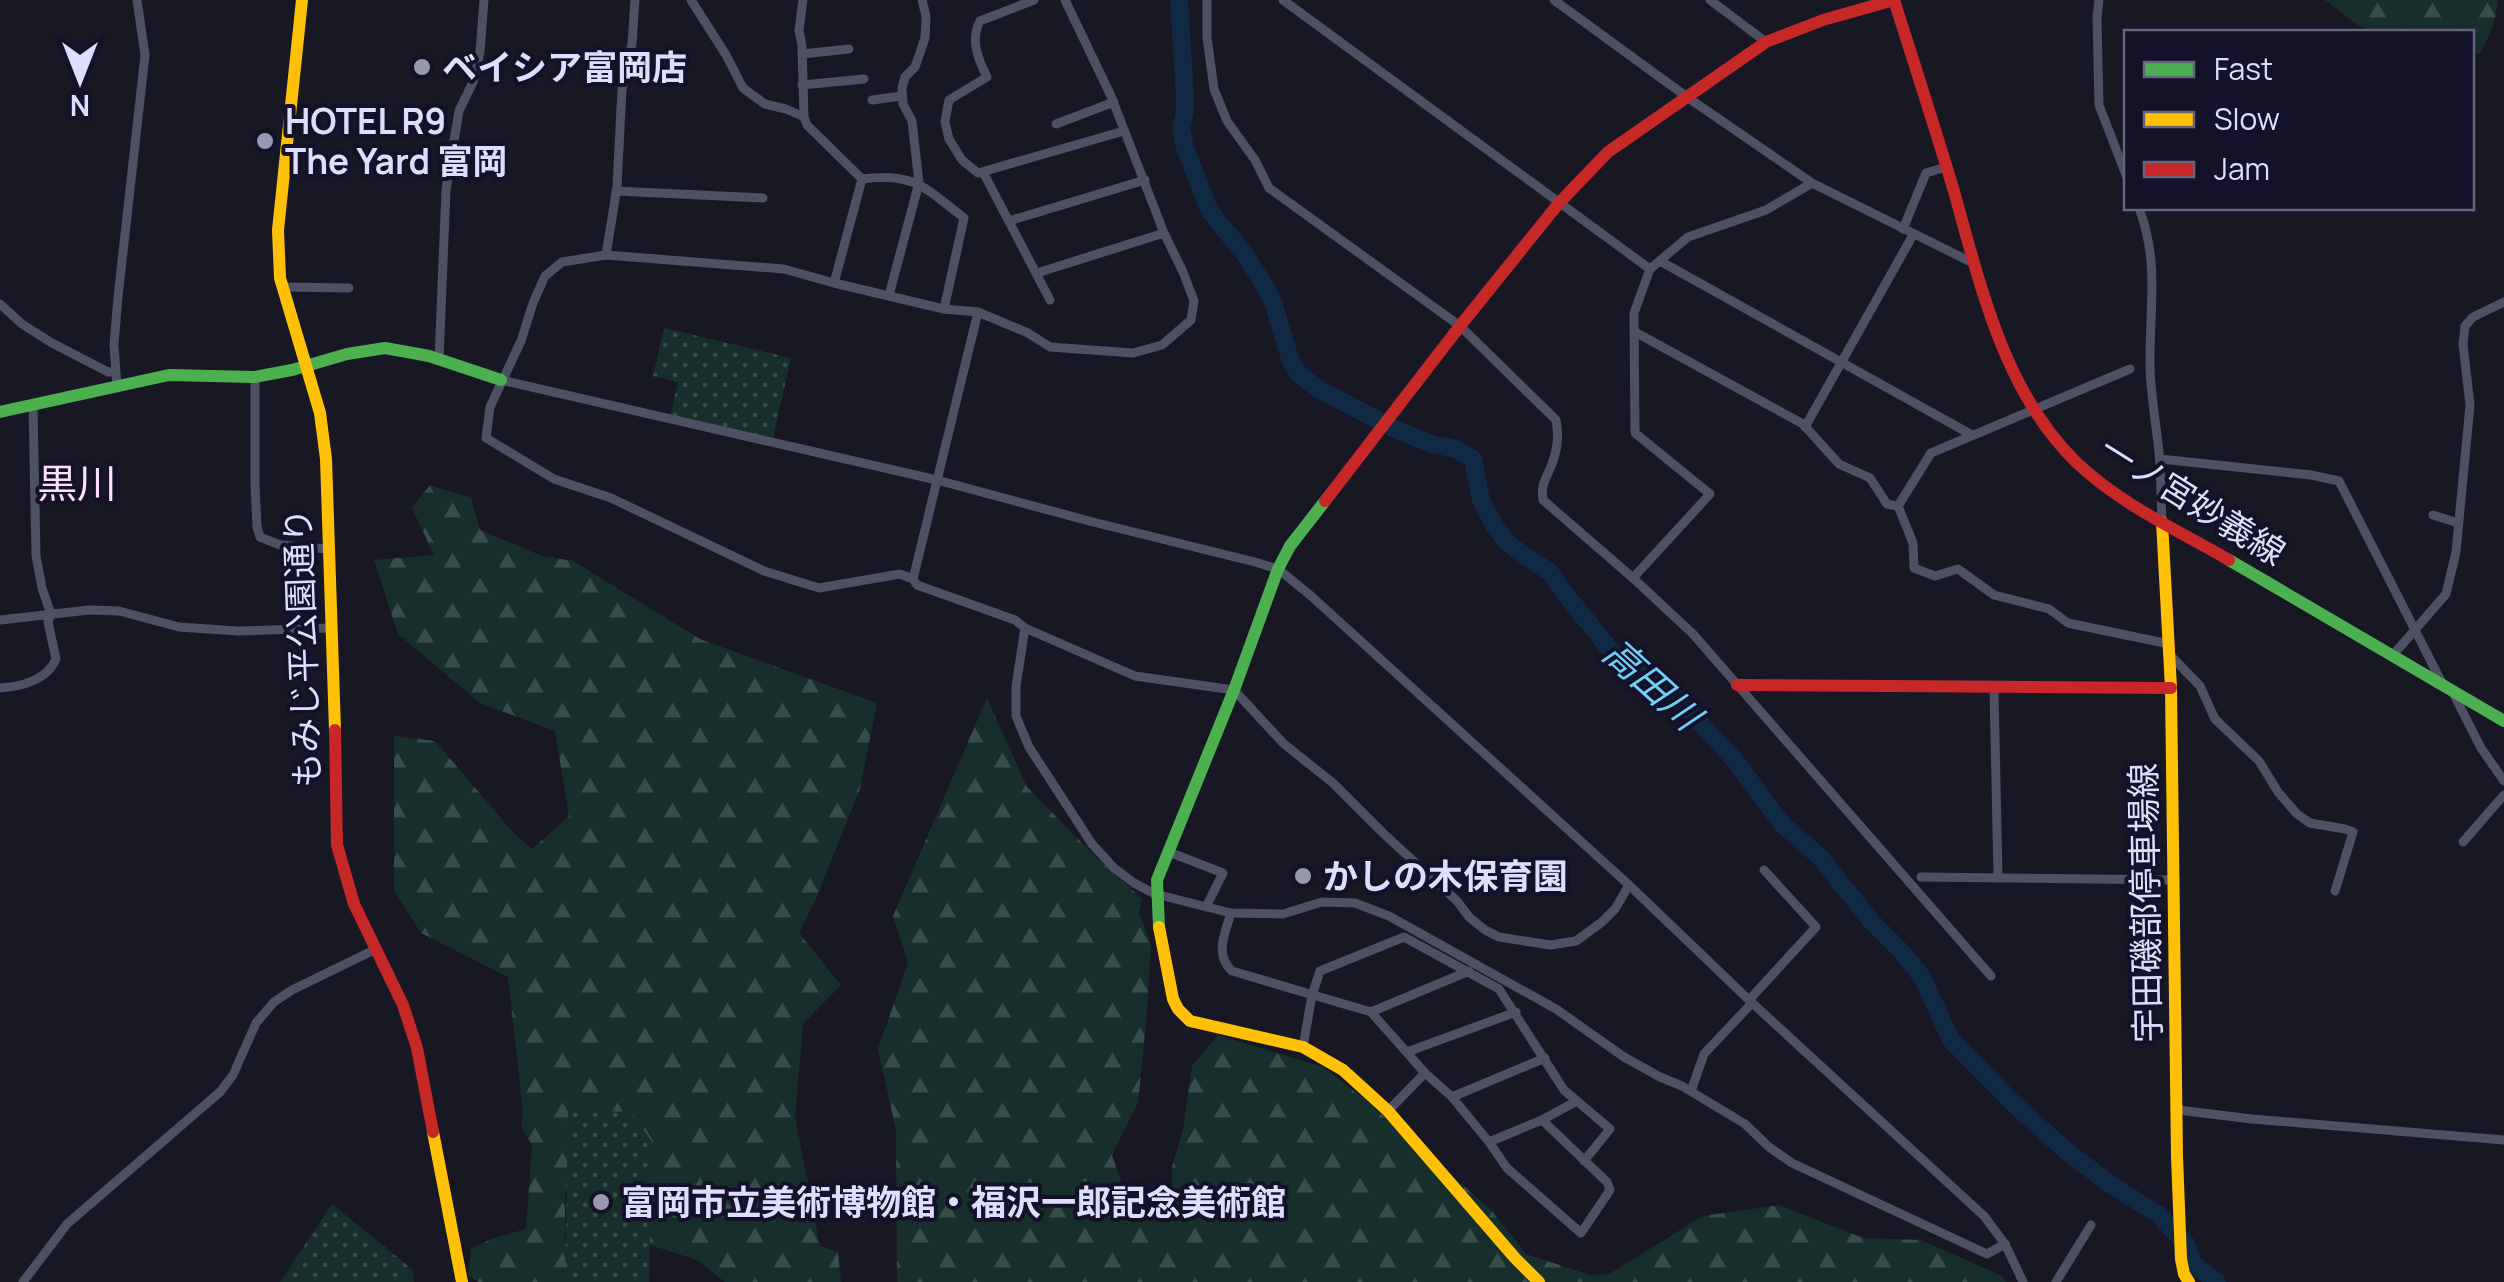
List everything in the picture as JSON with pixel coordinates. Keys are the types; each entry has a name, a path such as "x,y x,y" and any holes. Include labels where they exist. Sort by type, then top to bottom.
{"street":[{"path":"116,380 118,296 144,55 137,0"},
{"name":"もみじ平公園通り","path":"302,0 278,256 282,287 320,413 326,459 337,845 354,904 407,1015 418,1048 462,1282"},
{"path":"439,359 446,190 460,111 473,82 480,52 484,0"},
{"path":"606,255 635,0"},
{"path":"691,0 742,88 765,104 804,117"},
{"path":"803,0 799,30 804,117 807,125 862,179"},
{"path":"888,295 920,183 912,121 902,96 904,77 915,67 925,38 922,0"},
{"path":"1034,0 977,24 976,52 986,76 949,100 946,122 954,150 974,170 984,172 1124,131"},
{"path":"1065,0 1114,102 1194,301 1191,320 1162,346 1132,353 1050,347 978,312 944,309 784,268 606,255 562,262 546,276 490,407 486,438 554,479 611,498 764,571 819,588 900,574 917,585 1015,620 1025,628 1135,676 1234,690 1284,744 1333,783 1470,917 1500,937 1550,945 1576,941 1602,922 1630,885"},
{"path":"1207,0 1214,89 1227,121 1255,160 1269,188 1460,326 1556,420 1559,435 1553,462 1540,488 1543,500 1693,634 1991,976"},
{"path":"1283,0 1650,269"},
{"path":"1554,0 1812,182 1974,264"},
{"path":"1710,0 1766,42"},
{"path":"1540,1282 1388,1110 1343,1070 1303,1048 1190,1021 1177,1008 1162,952 1154,894 1157,880 1234,690 1278,568 1290,546 1560,203 1608,152 1766,42 1856,5 1894,0"},
{"name":"一ノ宮妙義線","path":"1894,0 1974,264 2010,363 2033,408 2062,449 2107,489 2504,721"},
{"path":"2099,0 2099,105 2124,170"},
{"path":"802,54 849,49"},
{"path":"802,84 864,78"},
{"path":"872,100 902,96"},
{"path":"1056,124 1114,102"},
{"path":"1806,427 1908,232 1926,174 1946,167"},
{"path":"984,172 1050,300"},
{"path":"862,179 887,176 920,183 964,218 944,309"},
{"path":"834,283 862,179"},
{"path":"1009,221 1144,180"},
{"path":"1633,578 1710,494 1635,432 1634,313 1650,269 1688,237 1766,210 1812,182"},
{"path":"616,191 763,198"},
{"path":"2140,210 2147,228 2154,284 2150,368 2162,522"},
{"path":"1037,273 1164,233"},
{"path":"1660,261 1972,435"},
{"path":"282,287 349,288"},
{"path":"2393,656 2446,594 2456,552 2470,405 2465,326 2473,317 2504,302"},
{"path":"0,304 52,344 108,372 116,380"},
{"path":"913,579 978,312"},
{"path":"1635,332 1806,427 1839,464 1870,478 1887,504 1898,506"},
{"path":"0,412 116,380 169,374 255,377 358,349 403,349 501,380 937,480 1278,568 1630,885 1984,1216 2005,1244 2023,1282"},
{"path":"1898,506 1931,453 2130,369"},
{"path":"255,377 256,527 260,537 280,546 328,549"},
{"path":"0,688 36,679 52,668 56,659 48,622 51,614 36,556 34,404"},
{"path":"2160,459 2339,481 2414,629 2504,782"},
{"path":"1898,506 1913,543 1914,568 1935,576 1958,569 1994,595 2049,608 2068,623 2169,649 2200,686 2215,719 2258,760 2297,814 2310,823 2353,832 2335,891"},
{"path":"2434,515 2458,523"},
{"name":"宇田磯部停車場線","path":"2162,522 2171,688 2177,1157 2181,1259 2188,1282"},
{"path":"0,620 88,610 119,611 179,627 238,632 331,628"},
{"path":"1025,628 1016,686 1016,716 1029,747 1092,844 1114,868 1154,894 1231,912 1283,914 1322,902 1355,903 1389,916 1556,1009 1624,1057 1745,1124 1769,1148 1792,1163 1987,1254 2005,1244"},
{"path":"1737,685 2171,688"},
{"path":"1994,688 1998,878"},
{"path":"2463,842 2504,795"},
{"path":"1169,852 1223,872 1206,907"},
{"path":"1691,1091 1704,1054 1816,928 1764,870"},
{"path":"1921,877 2174,880"},
{"path":"1231,912 1221,951 1223,962 1232,971 1371,1012 1452,1097 1507,1168 1582,1233 1610,1190 1608,1182 1542,1120"},
{"path":"1303,1048 1320,971 1404,937 1499,989 1564,1090 1610,1128 1584,1161"},
{"path":"23,1282 67,1224 220,1092 234,1075 256,1023 274,1002 376,949"},
{"path":"1371,1012 1469,971"},
{"path":"1408,1052 1516,1012"},
{"path":"1452,1097 1545,1058"},
{"path":"1388,1110 1426,1073"},
{"path":"1489,1142 1576,1101"},
{"path":"2178,1110 2504,1140"},
{"path":"2056,1282 2091,1225"}],"green space":[{"path":"2325,0 2498,0 2487,40 2480,53 2474,54 2474,30 2368,30"},
{"path":"664,328 791,358 772,442 670,418 678,382 653,376"},
{"path":"430,485 471,498 480,530 542,556 573,561 700,639 877,703 860,789 799,933 841,985 803,1024 795,1117 820,1246 838,1252 841,1282 725,1282 697,1260 644,1243 587,1189 565,1192 565,1246 579,1251 572,1282 478,1282 468,1275 471,1249 526,1229 532,1145 521,1127 523,1111 508,977 421,933 394,890 394,736 435,741 532,849 569,816 555,731 480,703 398,634 374,560 434,555 412,508"},
{"path":"987,698 1027,787 1142,899 1139,913 1151,944 1138,1103 1112,1155 1134,1219 1173,1216 1172,1167 1183,1129 1192,1066 1218,1035 1323,1067 1491,1210 1526,1254 1590,1275 1609,1274 1703,1216 1779,1205 1863,1238 1921,1240 2002,1276 2006,1282 897,1282 896,1130 878,1049 908,963 893,916"},
{"path":"568,1110 631,1112 652,1142 649,1282 565,1282"},
{"path":"332,1204 412,1269 414,1282 280,1282"}],"waterway":[{"name":"高田川","path":"1179,0 1185,96 1181,128 1185,148 1209,210 1246,256 1273,302 1291,362 1299,374 1320,390 1397,430 1456,449 1473,459 1481,500 1495,527 1509,544 1550,572 1616,657 1679,701 1734,759 1783,825 1820,857 1922,977 1951,1040 2065,1150 2159,1215 2186,1244 2193,1264 2217,1282"}],"traffic: fast":[{"path":"0,412 169,375 254,377 385,348 429,356 501,380"},
{"path":"1159,927 1157,880 1278,569 1290,546 1325,501"},
{"path":"2229,560 2504,721"}],"traffic: slow":[{"path":"302,0 278,230 280,278 320,413 326,459 335,730"},
{"path":"2162,522 2171,688 2177,1157 2181,1259 2189,1282"},
{"path":"1159,927 1173,999 1190,1021 1303,1047 1343,1070 1388,1111 1539,1282"},
{"path":"433,1132 462,1282"}],"traffic: jam":[{"path":"1325,501 1559,203 1608,152 1766,42 1823,20 1894,0"},
{"path":"1894,0 1997,334 2030,403 2051,434 2093,477 2150,516 2229,560"},
{"path":"1737,685 2171,688"},
{"path":"335,730 337,845 354,904 403,1005 417,1048 433,1132"}],"place":[{"name":"ベイシア富岡店","path":"422,67"},
{"name":"HOTEL R9 The Yard 富岡","path":"265,141"},
{"name":"かしの木保育園","path":"1303,876"},
{"name":"富岡市立美術博物館・福沢一郎記念美術館","path":"601,1202"}],"district":[{"name":"黒川","path":"77,482"}]}
